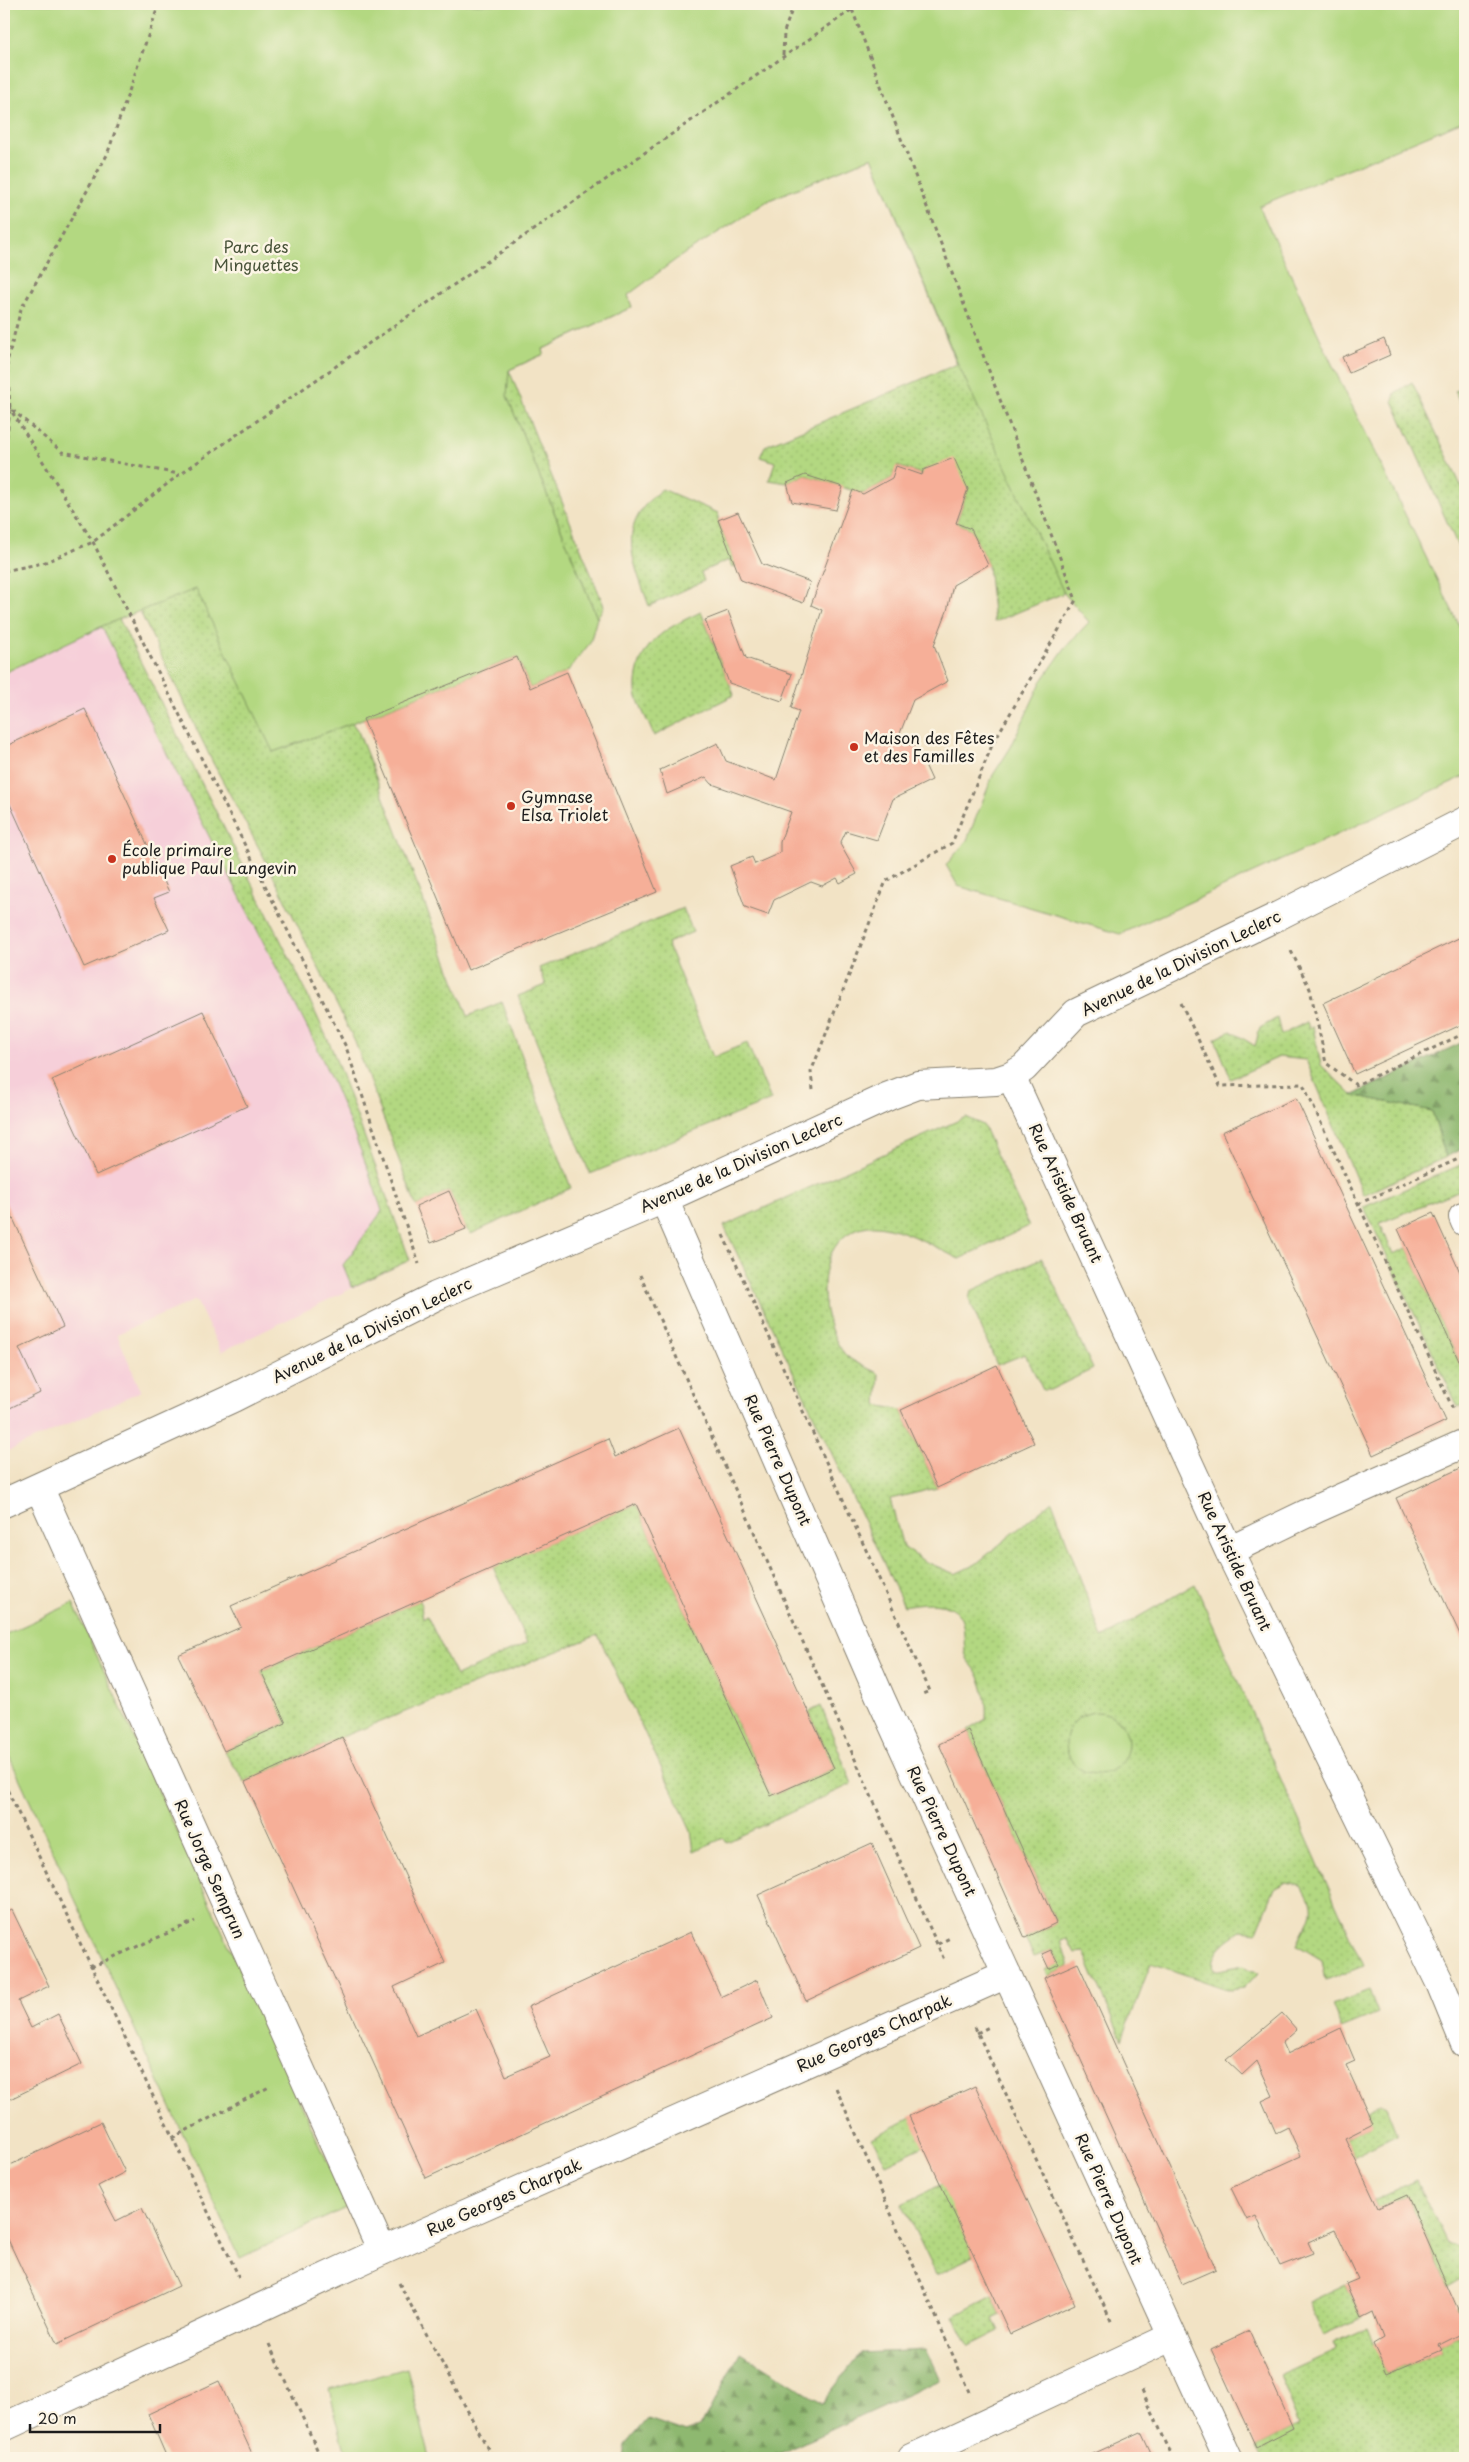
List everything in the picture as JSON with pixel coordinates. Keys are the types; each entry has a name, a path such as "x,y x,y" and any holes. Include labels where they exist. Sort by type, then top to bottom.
{"street":[{"name":"Avenue de la Division Leclerc","path":"4,1503 232,1398 436,1296 664,1200 918,1085 996,1081 1011,1076 1024,1068 1076,1013 1274,918 1465,821"},
{"name":"Rue Aristide Bruant","path":"1011,1076 1045,1146 1229,1551 1440,1983 1465,2044"},
{"name":"Rue Pierre Dupont","path":"664,1200 881,1699 1171,2337 1228,2458"},
{"path":"1229,1551 1318,1508 1465,1443"},
{"name":"Rue Jorge Semprun","path":"39,1487 382,2251"},
{"name":"Rue Georges Charpak","path":"4,2427 382,2251 1007,1974"},
{"path":"912,2458 983,2423 1171,2337"}],"path":[{"path":"4,461 10,408 7,362 21,309 107,155 159,4"},
{"path":"783,55 784,32 794,4"},
{"path":"813,1090 811,1072 886,881 952,843 992,744 1076,600 850,4"},
{"path":"4,571 43,563 93,542 180,474 783,55 860,4"},
{"path":"4,399 93,542 346,1046 418,1263 436,1296"},
{"path":"10,408 62,452 180,474"},
{"path":"1274,918 1310,989 1326,1064 1356,1085 1465,1033"},
{"path":"1166,969 1220,1086 1302,1084 1457,1416"},
{"path":"1358,1204 1465,1156"},
{"path":"640,1275 960,1994 1172,2458"},
{"path":"4,1783 254,2311 320,2458"},
{"path":"91,1967 227,1906"},
{"path":"821,2056 983,2423"},
{"path":"172,2138 301,2071"},
{"path":"382,2251 493,2458"}],"shaded area":[{"name":"École primaire publique Paul Langevin","path":"102,626 316,1045 410,1260 221,1352 196,1300 117,1334 141,1391 4,1453 4,674"}],"green space":[{"name":"Parc des Minguettes","path":"4,4 1465,4 1465,120 1259,206 1338,377 1465,637 1465,776 1120,934 958,886 946,865 967,840 993,775 1011,747 1041,682 1065,648 1089,622 1064,593 958,364 872,157 769,200 678,258 628,295 632,307 543,349 544,354 509,370 507,396 597,618 590,643 567,672 530,688 517,657 352,723 273,752 196,589 102,626 4,673"},
{"path":"846,26 1007,431 1064,593 994,622 988,565 971,529 956,523 968,489 897,466 892,478 863,494 805,475 787,483 769,480 775,462 760,457 765,446 957,364 872,157 769,200 671,262 627,295 632,307 543,349 544,354 509,370 604,606 597,618 507,396 273,752 352,723 358,731 468,1016 502,1002 571,1188 471,1234 466,1229 449,1191 416,1206 355,1042 266,861 213,763 119,568"},
{"path":"1412,382 1465,494 1464,560 1393,401 1395,393"},
{"path":"1465,386 1465,413 1455,391"},
{"path":"662,489 718,513 718,520 736,566 732,567 729,560 701,572 704,581 649,606 633,558 633,530 638,516 647,503"},
{"path":"44,584 105,591 298,975 332,1049 410,1260 352,1287 343,1265 382,1211 343,1106 316,1045 102,627 88,634"},
{"path":"701,612 734,695 654,736 636,694 637,677 641,662 652,642 660,635 669,628"},
{"path":"683,908 693,932 667,943 713,1057 747,1043 771,1100 590,1174 518,996 546,985 539,968"},
{"path":"1277,1018 1281,1035 1307,1022 1309,1028 1313,1027 1321,1065 1352,1095 1432,1111 1446,1157 1363,1195 1306,1060 1279,1057 1231,1079 1215,1039 1231,1031 1255,1046 1260,1028"},
{"path":"1465,1041 1465,1147 1446,1157 1432,1111 1352,1095"},
{"path":"966,1117 983,1125 1029,1226 959,1259 899,1231 886,1227 863,1227 846,1235 835,1247 827,1264 824,1282 828,1321 835,1338 847,1356 879,1374 877,1405 901,1410 937,1488 890,1499 903,1547 924,1561 955,1574 976,1564 1052,1501 1102,1638 1195,1584 1363,1966 1326,1981 1322,1960 1297,1945 1310,1915 1310,1902 1302,1886 1285,1883 1275,1888 1257,1932 1242,1930 1221,1947 1215,1957 1214,1971 1244,1965 1250,1970 1259,1972 1244,1988 1230,1990 1151,1963 1122,2040 1084,1952 1075,1953 1067,1938 1061,1940 1069,1967 1048,1976 1046,1970 1058,1964 1052,1950 1034,1957 1025,1938 1056,1923 968,1730 986,1719 986,1706 980,1680 974,1668 968,1662 960,1616 947,1606 939,1604 921,1603 904,1606 724,1226"},
{"path":"1465,1163 1465,1188 1380,1223 1393,1254 1407,1248 1465,1374 1465,1403 1458,1407 1364,1207"},
{"path":"1042,1258 1093,1369 1050,1390 1043,1390 1025,1354 997,1365 969,1299 971,1291"},
{"path":"636,1504 771,1796 834,1768 809,1712 821,1706 852,1784 727,1842 724,1838 694,1851 691,1830 598,1635 342,1737 245,1782 224,1751 286,1723 261,1671 420,1600 423,1619 427,1616 456,1676 527,1643 493,1567"},
{"path":"73,1603 348,2207 240,2258 4,1745 4,1635"},
{"path":"1097,1712 1114,1717 1119,1721 1123,1726 1128,1743 1123,1760 1119,1765 1114,1769 1097,1774 1080,1769 1075,1765 1071,1760 1066,1743 1071,1726 1075,1721 1080,1717"},
{"path":"1369,1990 1378,2013 1341,2028 1332,2005"},
{"path":"1380,2104 1386,2107 1397,2135 1353,2157 1345,2138 1372,2124 1367,2110"},
{"path":"911,2118 924,2146 886,2164 872,2138"},
{"path":"1416,2180 1447,2243 1456,2247 1465,2243 1465,2276 1448,2286 1407,2195 1378,2208 1375,2200"},
{"path":"942,2184 974,2256 936,2274 902,2204"},
{"path":"1346,2284 1361,2318 1324,2335 1308,2302"},
{"path":"992,2296 1001,2315 993,2319 999,2331 969,2346 954,2316"},
{"path":"1465,2303 1465,2325 1457,2306"},
{"path":"1368,2327 1387,2374 1442,2350 1439,2345 1465,2332 1465,2458 1262,2458 1256,2447 1299,2425 1279,2376 1337,2350 1334,2343"},
{"path":"926,2350 940,2380 770,2458 624,2458 626,2445 648,2419 686,2432 702,2424 740,2352 822,2403 861,2353"},
{"path":"407,2368 430,2458 347,2458 329,2390"}],"building":[{"path":"1384,339 1390,355 1349,373 1342,357"},
{"path":"954,458 968,489 956,523 971,529 988,565 953,585 947,611 934,645 948,681 913,700 897,741 917,747 932,780 893,799 877,840 846,831 840,844 857,874 840,883 837,878 822,886 811,882 774,900 768,915 745,907 730,866 752,857 755,864 780,853 780,842 791,812 712,784 706,777 667,794 660,770 718,743 726,761 776,780 799,711 791,708 822,610 811,605 853,490 863,494 892,478 896,466 922,475 923,470"},
{"path":"805,475 843,487 836,510 792,502 787,483"},
{"path":"738,512 762,564 810,582 803,603 741,580 718,520"},
{"path":"728,611 746,658 792,674 782,701 729,683 705,620"},
{"name":"Gymnase Elsa Triolet","path":"517,657 530,688 567,672 657,892 468,970 363,719"},
{"path":"85,709 169,892 154,898 169,930 84,967 4,791 4,747"},
{"path":"1465,935 1465,1023 1355,1074 1323,1003"},
{"path":"203,1011 247,1106 96,1175 52,1080"},
{"path":"1296,1098 1446,1421 1373,1455 1222,1132"},
{"path":"449,1191 466,1229 431,1243 416,1206"},
{"path":"4,1199 63,1327 19,1348 40,1393 4,1411"},
{"path":"1433,1213 1465,1283 1465,1374 1398,1229"},
{"path":"997,1365 1034,1443 937,1488 901,1410"},
{"path":"679,1428 834,1768 771,1796 636,1504 261,1671 286,1723 224,1751 178,1655 241,1627 231,1606 608,1439 615,1457"},
{"path":"1465,1466 1465,1645 1396,1498"},
{"path":"968,1730 1056,1923 1025,1938 939,1744"},
{"path":"342,1737 445,1963 394,1987 416,2036 476,2009 506,2076 550,2057 528,2007 691,1932 721,1997 757,1980 773,2018 426,2178 245,1782"},
{"path":"872,1843 919,1948 806,2001 758,1895"},
{"path":"12,1910 49,1986 18,2001 31,2028 58,2014 82,2064 4,2102 4,1914"},
{"path":"1051,1950 1059,1964 1049,1969 1042,1954"},
{"path":"1078,1963 1216,2269 1182,2284 1044,1978"},
{"path":"1282,2013 1297,2030 1282,2043 1287,2054 1341,2028 1355,2061 1346,2065 1373,2124 1345,2138 1378,2208 1407,2195 1465,2325 1465,2332 1439,2345 1442,2350 1387,2374 1373,2344 1383,2338 1373,2312 1361,2318 1346,2284 1358,2279 1335,2230 1308,2242 1313,2253 1280,2266 1256,2216 1247,2220 1231,2188 1301,2156 1288,2127 1276,2133 1262,2101 1273,2096 1257,2061 1242,2075 1226,2060"},
{"path":"975,2086 1075,2304 1010,2334 909,2116"},
{"path":"101,2122 125,2172 98,2186 116,2221 142,2208 179,2286 57,2344 4,2231 4,2168"},
{"path":"1249,2331 1293,2428 1256,2447 1211,2349"},
{"path":"219,2381 254,2458 167,2458 148,2414"},
{"path":"1141,2432 1153,2458 1084,2458"}],"place":[{"name":"Maison des Fêtes et des Familles","path":"854,747"},
{"name":"Gymnase Elsa Triolet","path":"511,806"},
{"name":"École primaire publique Paul Langevin","path":"112,859"}]}
